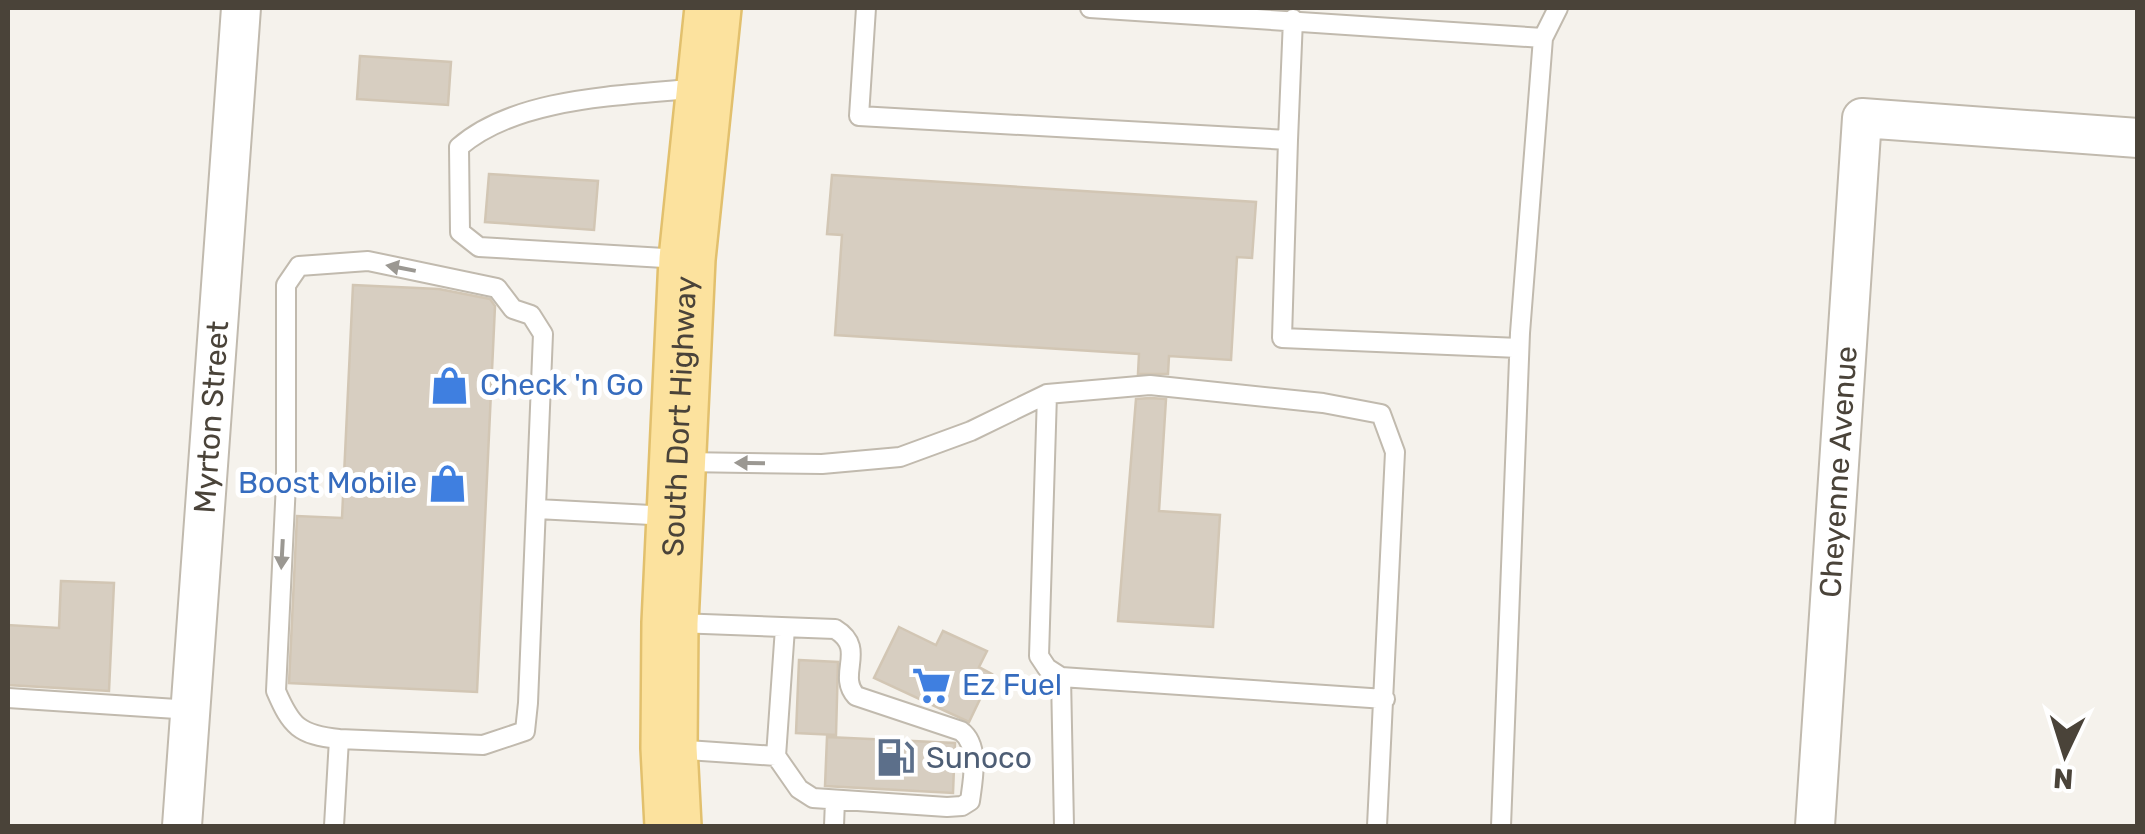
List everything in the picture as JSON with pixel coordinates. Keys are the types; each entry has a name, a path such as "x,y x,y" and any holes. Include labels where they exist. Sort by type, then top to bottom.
{"main road":[{"name":"South Dort Highway","path":"672,826 670,622 687,259 713,8"}],"street":[{"name":"Myrton Street","path":"182,826 241,8"},
{"name":"Cheyenne Avenue","path":"1815,826 1862,118 2138,138"}],"lane":[{"path":"866,8 858,116 1288,140"},
{"path":"1090,8 1229,11 1543,38"},
{"path":"1501,826 1519,348 1543,38 1558,8"},
{"path":"1293,19 1282,338 1519,348"},
{"path":"687,259 478,247 460,232 459,147 478,131 528,112 595,98 707,87"},
{"path":"368,262 497,288 513,309 531,315 543,334 536,509 524,731 483,745 339,739 318,737 289,721 276,691 286,483 286,285 299,266 368,262"},
{"path":"678,462 822,464 900,457 971,431 1047,394 1150,384 1323,403 1381,414 1395,452 1376,826"},
{"path":"1047,394 1039,656 1047,668 1061,677 1385,699"},
{"path":"536,509 676,516"},
{"path":"670,622 835,629 852,645 849,686 856,696 966,734 973,744 970,801 947,807 835,800 813,798 799,789 776,756 784,628"},
{"path":"1061,677 1064,826"},
{"path":"8,698 192,710"},
{"path":"334,826 339,739"},
{"path":"669,748 776,756"},
{"path":"834,826 835,800"},
{"path":"946,826 947,807"}],"building":[{"path":"360,56 451,62 448,105 357,99"},
{"path":"489,174 598,181 594,230 485,222"},
{"path":"832,175 1256,202 1252,258 1237,257 1231,360 1169,356 1168,374 1138,374 1139,354 835,335 842,235 827,234"},
{"path":"353,285 439,289 490,299 495,306 477,692 289,683 297,516 342,518"},
{"path":"1136,399 1166,399 1159,511 1220,515 1213,627 1118,621"},
{"path":"61,581 114,583 109,691 8,685 8,625 59,628"},
{"path":"899,627 936,645 943,631 987,651 979,667 992,674 969,722 874,678"},
{"path":"799,660 838,662 836,735 796,733"},
{"path":"827,737 955,743 953,793 825,786"}],"place":[{"name":"Check 'n Go","path":"450,385"},
{"name":"Boost Mobile","path":"447,483"},
{"name":"Ez Fuel","path":"932,685"},
{"name":"Sunoco","path":"896,758"}]}
